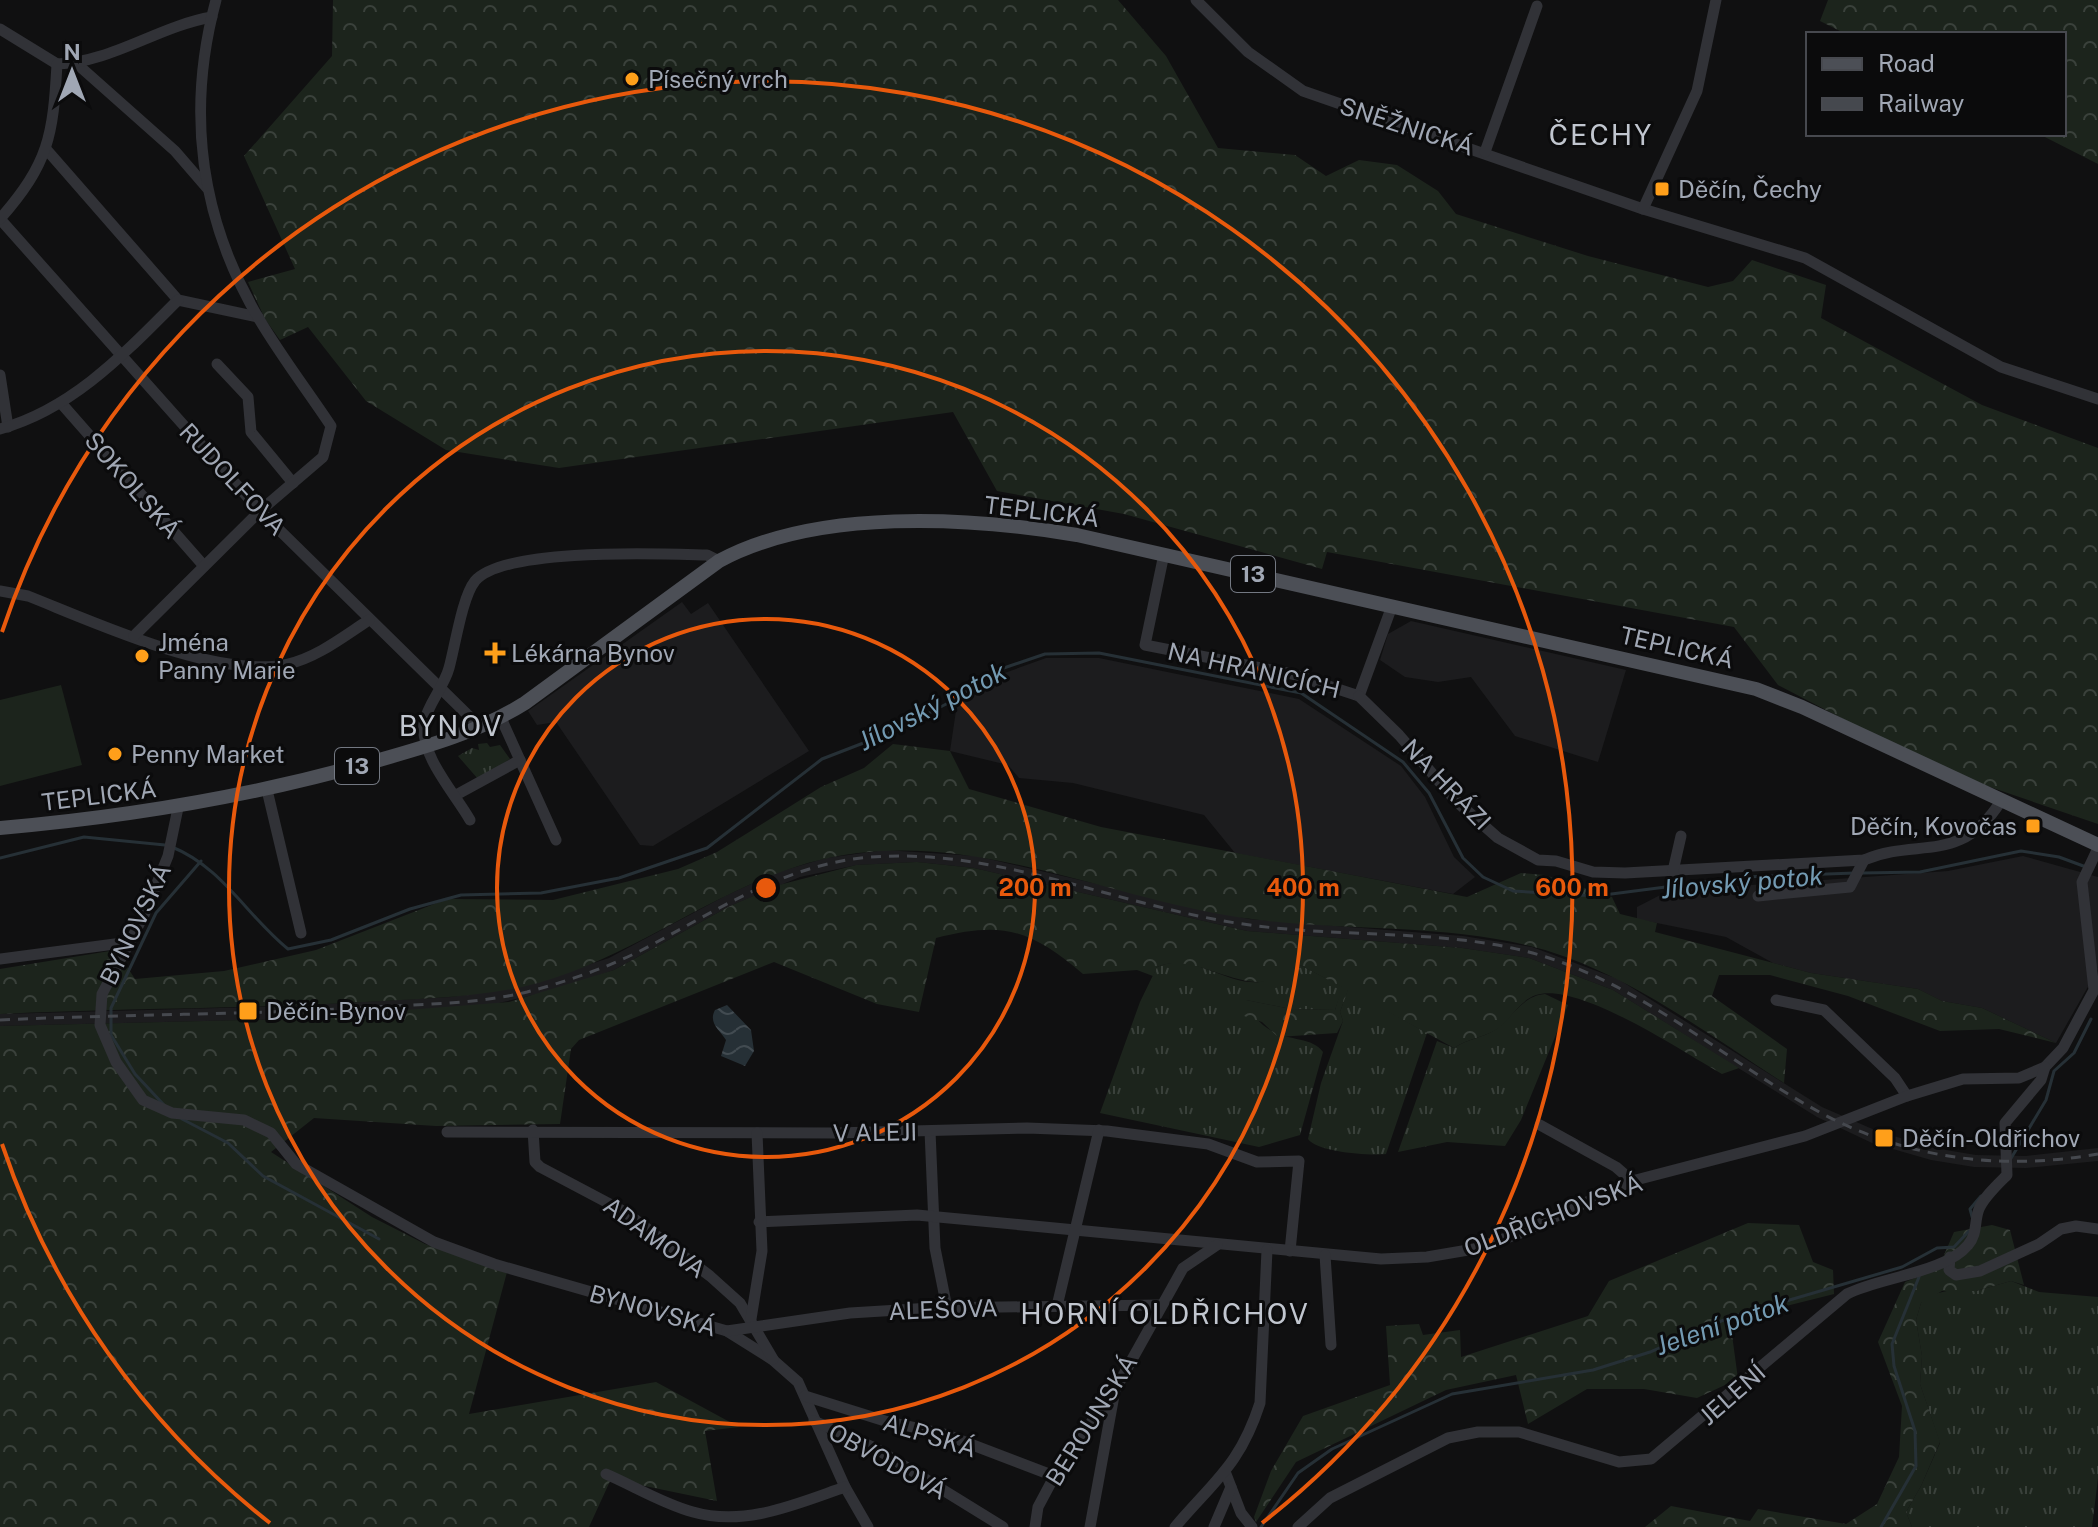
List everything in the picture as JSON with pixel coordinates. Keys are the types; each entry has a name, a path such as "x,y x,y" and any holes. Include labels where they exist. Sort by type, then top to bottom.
{"main road":[{"name":"TEPLICKÁ","path":"0,828 178,808 267,790 425,747 501,718 719,561 768,539 900,523 1041,529 1164,554 1756,689 1802,707 2001,801 2096,850"}],"street":[{"path":"134,636 260,511 323,457 331,426 258,317 230,257 210,192 198,126 202,64 216,0"},
{"path":"1643,209 1697,91 1716,0"},
{"name":"SNĚŽNICKÁ","path":"1203,3 1248,52 1303,91 1643,209 1805,258 2001,367 2098,399"},
{"path":"1485,152 1537,6"},
{"path":"0,29 57,64 77,64 143,37 212,17"},
{"path":"0,219 37,173 46,149 53,120 57,64"},
{"path":"77,64 175,151 210,192"},
{"path":"46,149 178,300 258,317"},
{"name":"RUDOLFOVA","path":"0,219 260,511 480,727"},
{"path":"0,375 4,428 61,403 121,357 178,300"},
{"path":"217,364 248,397 251,432 293,483"},
{"name":"SOKOLSKÁ","path":"61,403 204,566"},
{"name":"NA HRANICÍCH","path":"1164,554 1145,645 1292,674 1359,696 1392,606"},
{"path":"470,820 425,747 424,721 441,691 470,591 487,572 568,556 707,555 719,561"},
{"path":"0,591 28,596 134,636 222,664 258,667 287,664 314,655 369,620"},
{"name":"NA HRÁZI","path":"1359,696 1399,735 1456,801 1498,838 1538,860 1556,861 1593,872 1862,864 1875,855 1947,847 1982,825 2001,801"},
{"path":"501,718 556,840"},
{"path":"456,795 520,760"},
{"path":"267,790 301,933"},
{"name":"BYNOVSKÁ","path":"178,808 168,856 130,942 102,994 100,1025 116,1062 143,1100 172,1113 244,1120 271,1133 296,1164 434,1242 494,1264 727,1331 773,1360 798,1382 845,1487 868,1527"},
{"path":"1673,871 1681,836"},
{"path":"2045,1067 2063,1048 2094,990 2082,899 2086,871 2096,850"},
{"path":"1758,896 1850,887 1862,864"},
{"path":"0,959 130,942"},
{"path":"1776,1000 1824,1010 1895,1078 1907,1096"},
{"name":"OLDŘICHOVSKÁ","path":"759,1222 935,1217 1381,1259 1461,1253 1518,1234 1632,1181 1805,1136 1907,1096 1963,1079 2019,1078 2045,1067"},
{"name":"JELENÍ","path":"1298,1527 1330,1498 1448,1438 1478,1432 1519,1432 1619,1462 1651,1459 1847,1294 1868,1283 1924,1269 1967,1246 1976,1231 1980,1206 2007,1175 2005,1123 2041,1080 2045,1067"},
{"path":"1540,1125 1616,1167 1632,1181"},
{"name":"V ALEJI","path":"447,1132 757,1133 1027,1128 1099,1130 1208,1144 1257,1162 1299,1161 1290,1251"},
{"name":"ADAMOVA","path":"533,1130 535,1162 540,1167 582,1187 650,1229 710,1276 740,1303 773,1360"},
{"path":"1057,1306 1099,1130"},
{"path":"930,1131 935,1248 947,1308"},
{"path":"754,1323 762,1251 757,1133"},
{"path":"1950,1257 1949,1270 1956,1275 1980,1271 2039,1244 2061,1229 2076,1226 2098,1229"},
{"name":"BEROUNSKÁ","path":"1035,1527 1038,1507 1054,1476 1115,1390 1183,1268 1217,1245"},
{"path":"1175,1527 1204,1493 1226,1474 1241,1451 1260,1403 1267,1250"},
{"path":"1325,1255 1331,1345"},
{"name":"ALEŠOVA","path":"727,1331 754,1323 850,1313 947,1308 1160,1305"},
{"path":"1090,1527 1115,1390"},
{"name":"ALPSKÁ","path":"805,1396 885,1421 944,1434 1054,1476"},
{"name":"OBVODOVÁ","path":"813,1420 875,1448 1003,1527"},
{"path":"606,1474 692,1512 728,1517 782,1509 845,1487"},
{"path":"1226,1474 1241,1513 1252,1527"},
{"path":"1214,1527 1231,1487"}],"shaded area":[{"path":"682,602 691,614 708,603 809,751 653,846 640,845 556,722 537,725 528,711"},
{"path":"1411,621 1626,670 1598,762 1515,736 1471,677 1438,682 1405,677 1380,660 1388,634"},
{"path":"1046,658 1099,658 1299,699 1401,766 1425,797 1454,857 1475,877 1453,894 1235,853 1204,815 1073,783 1019,778 1008,765 950,751 957,704 999,675"},
{"path":"885,850 976,856 1249,919 1463,936 1532,947 1618,979 1822,1107 1877,1131 1934,1148 1976,1155 2026,1156 2098,1148 2098,1161 2026,1168 1974,1167 1931,1160 1872,1143 1817,1117 1613,990 1529,958 1462,948 1247,931 974,868 917,862 857,865 800,877 730,906 614,970 555,990 490,1005 291,1019 0,1026 0,1014 291,1006 451,997 523,986 609,958 775,873 826,858"},
{"path":"2023,856 2098,877 2098,969 2056,1043 1982,1008 1942,1001 1918,989 1811,973 1773,963 1726,937 1637,919 1637,907 1668,891 1948,871"}],"green space":[{"path":"333,0 1118,0 1166,56 1218,148 1295,155 1326,176 1359,160 1397,165 1438,191 1456,214 1588,256 1708,287 1733,281 1752,260 1826,285 1821,318 1982,405 2098,448 2098,824 1943,771 1778,685 1734,627 1327,552 1322,569 1124,514 997,491 953,412 559,468 446,450 366,401 308,327 280,340 265,319 248,282 295,269 244,156 332,56"},
{"path":"1828,0 2098,0 2098,164 2043,136 2066,136 2066,32 1842,32 1820,21"},
{"path":"61,685 82,765 0,786 0,700"},
{"path":"487,743 490,747 500,745 510,759 478,779 458,756 472,748 479,750 478,744"},
{"path":"893,744 950,751 969,789 1101,827 1467,897 1521,873 1545,875 1612,897 1620,914 1657,923 1655,932 1811,973 1918,989 1942,1001 1982,1008 2056,1043 1999,1029 1940,1031 1848,996 1770,975 1719,975 1712,996 1787,1049 1784,1083 1624,983 1566,957 1529,946 1451,933 1252,919 1203,911 1007,862 958,854 908,851 858,853 813,862 770,876 608,957 566,974 502,991 443,998 319,1004 0,1014 0,969 116,950 135,979 224,971 316,950 447,899 553,900 678,869 717,852 821,787 864,768"},
{"path":"917,862 974,868 1247,931 1462,948 1529,958 1613,990 1739,1068 1722,1074 1630,1021 1577,998 1554,993 1530,998 1494,1031 1454,1048 1348,990 1340,1012 1343,1021 1337,1033 1278,1037 1262,1022 1238,1014 1231,1004 1246,1000 1291,1009 1335,1010 1342,987 1300,965 1271,980 1260,982 1182,964 1157,967 1153,976 1137,970 1083,974 1031,938 998,930 936,938 919,1012 877,1004 774,962 579,1040 571,1049 560,1124 436,1126 314,1118 271,1152 372,1217 425,1244 507,1272 469,1414 656,1382 739,1427 705,1431 717,1501 611,1479 589,1527 0,1527 0,1026 291,1019 509,1002 614,970 730,906 779,885 856,865"},
{"path":"1183,963 1234,979 1260,982 1300,965 1343,987 1335,1010 1291,1009 1246,1000 1254,1016 1264,1026 1275,1033 1307,1042 1323,1052 1300,1135 1259,1147 1100,1113 1140,1002 1157,967"},
{"path":"1348,989 1427,1033 1386,1154 1332,1150 1308,1139 1321,1083 1343,1021 1340,1012"},
{"path":"1545,994 1568,1005 1521,1120 1505,1146 1447,1142 1398,1152 1437,1041 1454,1048 1485,1035 1495,1030 1529,999"},
{"path":"1748,1223 1799,1225 1813,1262 1833,1270 1834,1294 1730,1320 1738,1379 1697,1398 1644,1389 1587,1389 1528,1424 1516,1375 1446,1390 1296,1462 1256,1522 1254,1517 1271,1471 1303,1416 1390,1385 1386,1326 1419,1324 1423,1335 1460,1330 1461,1357 1588,1316 1609,1281"},
{"path":"1992,1225 2010,1230 2024,1285 2011,1281 1976,1291 1942,1291 1921,1303 1916,1320 1922,1356 1920,1384 1940,1442 1906,1512 1912,1527 1645,1527 1671,1506 1750,1521 1758,1509 1846,1524 1877,1504 1899,1457 1902,1406 1878,1342 1905,1282 1938,1269 1954,1232"},
{"path":"2011,1281 2039,1292 2098,1297 2098,1478 2092,1527 1912,1527 1906,1512 1940,1443 1920,1384 1922,1356 1916,1320 1921,1303 1930,1295 1951,1290 1976,1291"}],"water":[{"path":"727,1005 751,1030 754,1051 745,1066 721,1056 726,1040 714,1023 713,1015 715,1010"}],"waterway":[{"name":"Jílovský potok","path":"172,847 190,856 220,879 288,949 331,940 410,909 461,895 541,893 619,878 707,848 822,759 897,730 950,702 998,670 1045,654 1099,653 1301,693 1403,762 1429,793 1463,858 1483,877 1513,891 1596,896 1743,877 1855,873"},
{"name":"Jílovský potok","path":"0,858 84,837 165,845"},
{"name":"Jílovský potok","path":"1862,873 1920,872 2021,851 2059,857 2086,867"},
{"path":"164,1105 135,1074 111,1035 111,1008 156,913 201,861"},
{"name":"Jelení potok","path":"2010,1160 2046,1100 2054,1071 2074,1053 2091,1019"},
{"path":"182,1119 228,1143 263,1176 379,1239"},
{"name":"Jelení potok","path":"1973,1220 1970,1209 1981,1196"},
{"name":"Jelení potok","path":"1261,1527 1298,1473 1332,1449 1452,1394 1593,1370 1650,1352 1728,1318 1902,1267 1937,1248 1954,1247 1969,1231"},
{"path":"1881,1527 1916,1466 1915,1431 1894,1366 1892,1344 1919,1277"}],"railway":[{"path":"0,1020 327,1010 450,1003 508,996 556,984 612,964 747,894 802,871 861,858 911,856 960,860 1008,869 1201,917 1250,925 1447,938 1512,948 1596,976 1672,1019 1821,1113 1887,1141 1921,1151 1991,1161 2062,1159 2098,1154"}],"place":[{"name":"Písečný vrch","path":"632,79"},
{"name":"Děčín, Čechy","path":"1662,189"},
{"name":"Lékárna Bynov","path":"495,653"},
{"name":"Jména Panny Marie","path":"142,656"},
{"name":"Penny Market","path":"115,754"},
{"name":"Děčín, Kovočas","path":"2033,826"},
{"name":"Děčín-Bynov","path":"248,1011"},
{"name":"Děčín-Oldřichov","path":"1884,1138"}],"district":[{"name":"ČECHY","path":"1601,134"},
{"name":"BYNOV","path":"451,725"},
{"name":"HORNÍ OLDŘICHOV","path":"1165,1313"}]}
